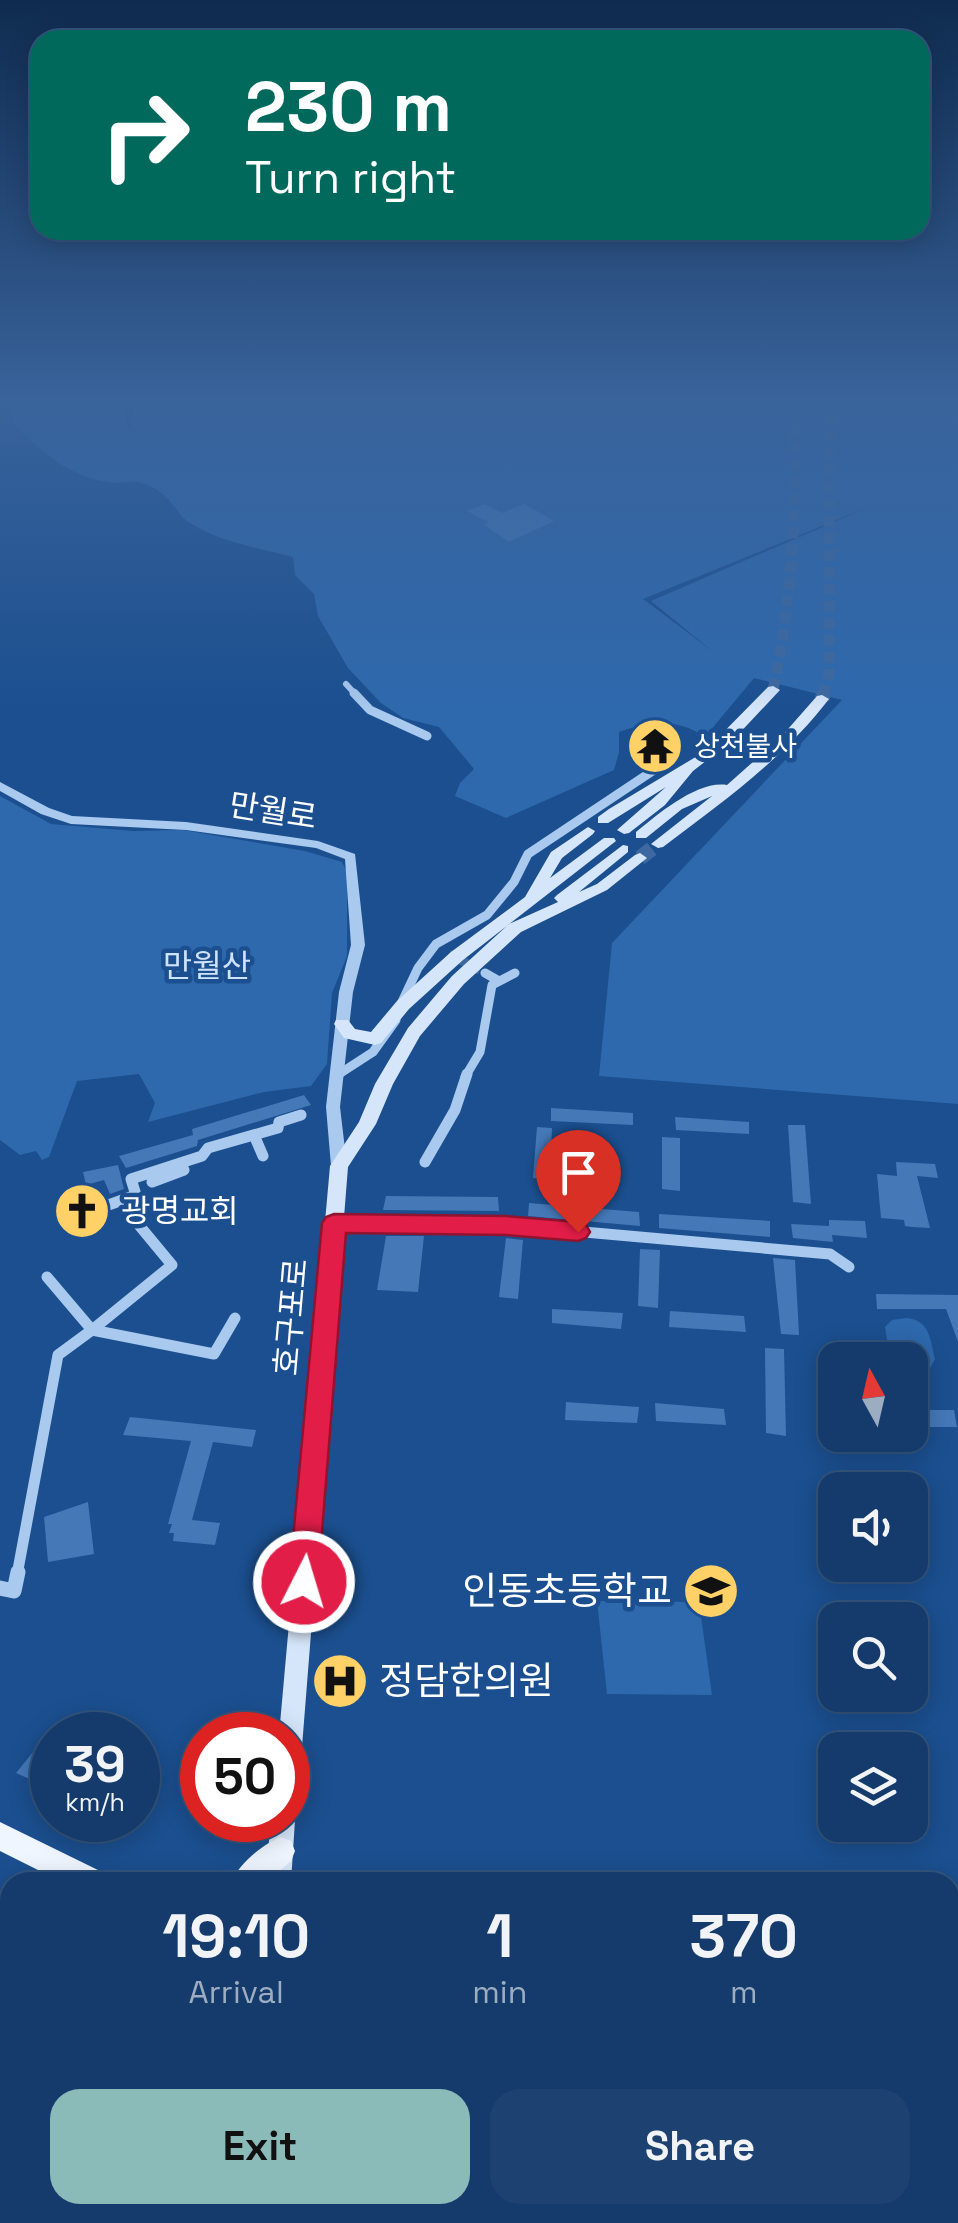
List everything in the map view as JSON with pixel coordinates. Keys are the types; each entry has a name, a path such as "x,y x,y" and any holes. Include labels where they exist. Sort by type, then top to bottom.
{"main road":[{"path":"624,830 733,734 773,690"},
{"path":"658,844 747,777 806,721 822,698"},
{"path":"603,820 635,796 698,762"},
{"path":"641,835 677,806 747,777"},
{"path":"342,1024 350,1034 375,1038 398,1010 457,956 533,910 556,855 588,831"},
{"name":"호구포로","path":"293,1712 340,1166 368,1124 384,1084 414,1032 458,980 533,910 616,845"},
{"name":"호구포로","path":"533,910 602,887 640,858"},
{"path":"0,1836 72,1872"},
{"path":"279,1872 282,1842"},
{"path":"257,1872 281,1851"}],"street":[{"path":"346,684 378,715 428,736"},
{"path":"336,1076 386,1040 418,968 433,948 487,915 514,882 528,854 663,764"},
{"name":"만월로","path":"0,786 45,811 71,820 186,826 318,845 347,854 354,862 358,946 342,1024 333,1107 340,1166"},
{"path":"433,948 448,954"},
{"path":"486,973 499,981"},
{"path":"425,1162 455,1110 462,1082 480,1052 489,994 499,981 515,973"},
{"path":"80,1203 99,1196 103,1207 136,1195 131,1179 202,1156 208,1148 278,1128 278,1122 301,1115"},
{"path":"254,1135 263,1156"},
{"path":"152,1182 184,1170 180,1163"},
{"path":"0,1588 14,1590 58,1355 172,1264 124,1207"},
{"path":"334,1223 525,1227 830,1254 849,1267"},
{"path":"47,1276 92,1330 214,1354 235,1318"}],"green space":[{"path":"174,506 872,506 643,599 711,650 651,601 872,506 958,506 958,1104 599,1076 612,943 842,700 754,678 705,737 663,723 619,732 614,770 506,818 455,796 460,783 474,769 439,727 403,718 381,703 348,668 318,616 314,594 295,575 293,557 214,535 185,519"},
{"name":"만월산","path":"0,796 51,824 133,831 183,830 305,851 342,862 347,872 347,956 332,993 327,1064 311,1086 264,1092 148,1122 155,1103 139,1074 77,1081 49,1157 42,1160 36,1151 20,1155 0,1140"},
{"path":"892,1320 920,1322 928,1332 935,1359 930,1368 928,1342 887,1342 885,1327"},
{"path":"597,1601 699,1602 712,1695 607,1694"}],"building":[{"path":"488,506 502,513 527,506 554,521 509,542 484,525 488,522 467,511"},
{"path":"304,1095 311,1105 198,1140 197,1146 126,1168 119,1156 193,1135 192,1129"},
{"path":"551,1108 633,1113 633,1125 551,1121"},
{"path":"675,1117 749,1122 749,1134 676,1130"},
{"path":"788,1125 805,1125 811,1204 793,1202"},
{"path":"537,1127 552,1128 550,1180 533,1178"},
{"path":"662,1137 680,1138 680,1191 662,1189"},
{"path":"896,1162 935,1164 938,1178 917,1176 930,1228 905,1226 904,1220 881,1218 877,1174 897,1176"},
{"path":"118,1165 124,1189 110,1194 104,1180 86,1185 83,1172"},
{"path":"386,1196 498,1197 499,1211 383,1210"},
{"path":"529,1203 639,1212 640,1226 528,1216"},
{"path":"659,1214 770,1221 770,1237 659,1228"},
{"path":"829,1220 865,1221 867,1238 832,1235 833,1242 793,1238 791,1224 829,1226"},
{"path":"386,1236 424,1236 418,1292 377,1290"},
{"path":"506,1238 523,1240 518,1299 499,1297"},
{"path":"640,1249 660,1250 658,1308 638,1306"},
{"path":"773,1258 795,1260 799,1335 781,1334"},
{"path":"876,1294 958,1295 958,1342 946,1309 877,1309"},
{"path":"552,1309 623,1313 621,1329 552,1323"},
{"path":"670,1311 744,1316 746,1332 669,1327"},
{"path":"765,1348 784,1349 786,1436 766,1433"},
{"path":"566,1402 639,1407 637,1423 565,1420"},
{"path":"655,1403 724,1409 726,1425 656,1421"},
{"path":"928,1410 954,1410 957,1427 928,1427"},
{"path":"130,1417 256,1430 252,1447 213,1442 192,1520 220,1523 215,1545 173,1541 174,1533 169,1533 172,1524 168,1524 191,1441 123,1435"},
{"path":"88,1502 94,1554 48,1562 44,1517"},
{"path":"30,1756 30,1779 16,1773"}],"tunnel":[{"path":"773,690 785,619 793,506"},
{"path":"823,696 829,674 830,506"},
{"path":"640,858 658,844"},
{"path":"449,954 485,973"}],"place":[{"name":"상천불사","path":"655,746"},
{"name":"광명교회","path":"82,1211"},
{"name":"인동초등학교","path":"711,1591"},
{"name":"정담한의원","path":"340,1681"}],"route":[{"path":"304,1582 334,1223 506,1225 578,1232"}]}
